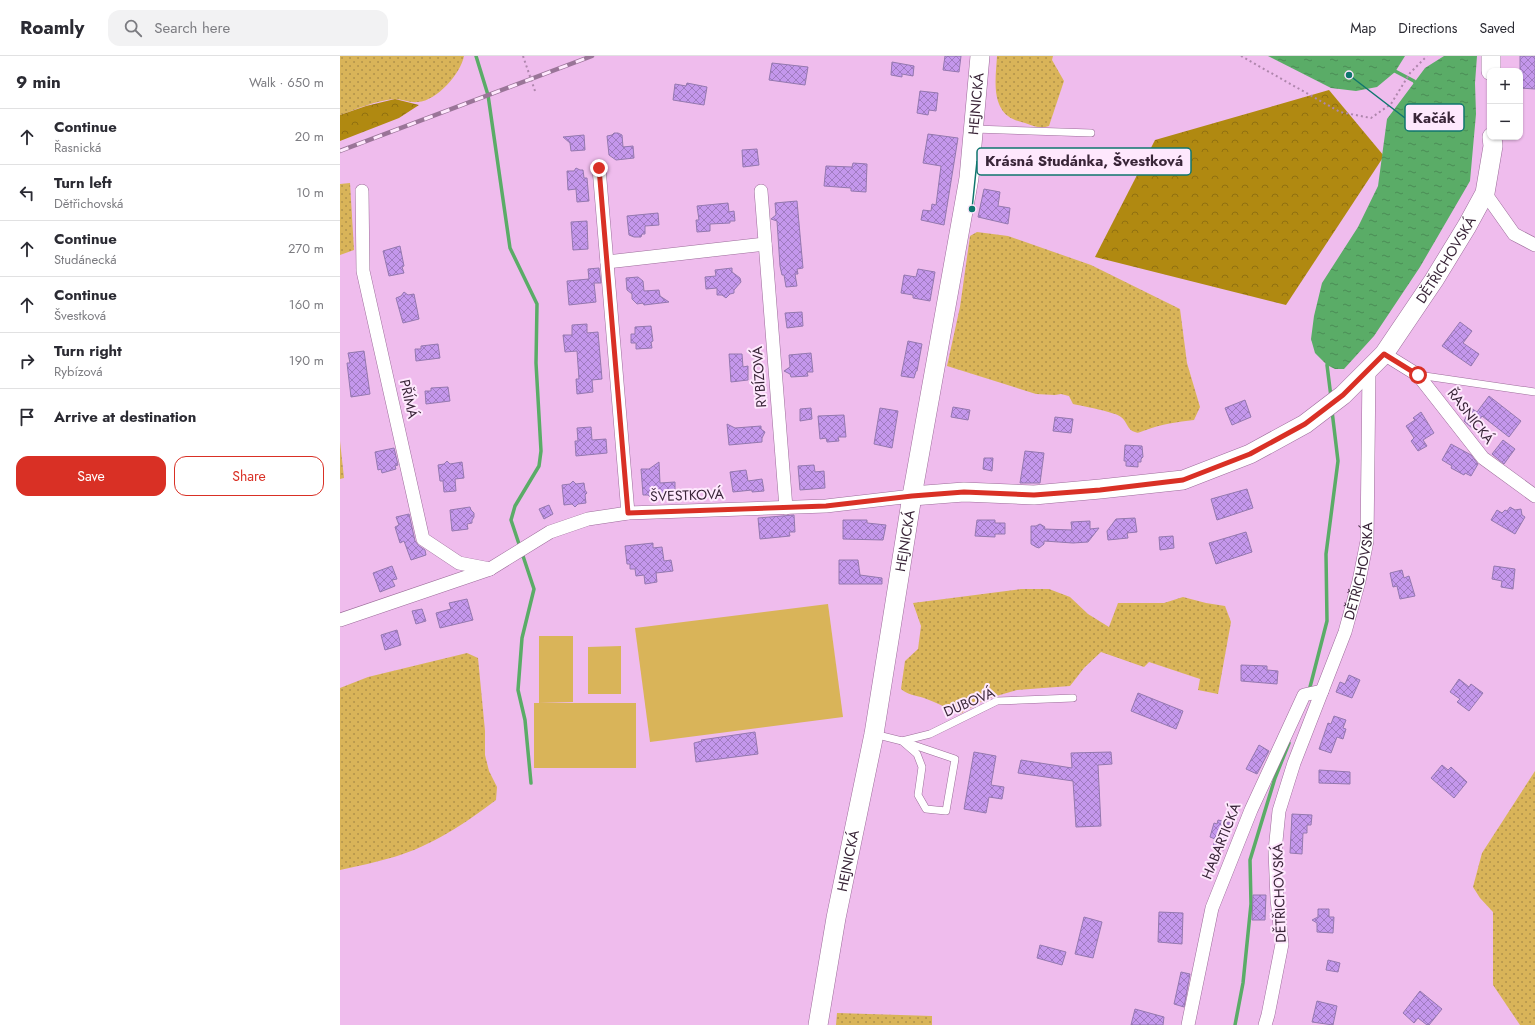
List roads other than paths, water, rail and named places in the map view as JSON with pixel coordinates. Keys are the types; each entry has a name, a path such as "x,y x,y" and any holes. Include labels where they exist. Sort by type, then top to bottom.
{"main road":[{"name":"HEJNICKÁ","path":"818,1025 836,918 874,734 912,496 969,178 980,56"},
{"path":"1491,56 1491,68"},
{"name":"DĚTŘICHOVSKÁ","path":"1369,370 1384,354 1434,280 1485,193 1493,146 1492,140"},
{"path":"912,496 964,492 1034,495 1100,490 1183,480 1250,454 1305,424 1343,395 1369,370"}],"street":[{"path":"599,168 628,513"},
{"name":"PŘÍMÁ","path":"362,191 363,271 424,539 459,563 490,569"},
{"name":"RYBÍZOVÁ","path":"761,191 786,508"},
{"path":"1485,193 1514,234 1535,245"},
{"path":"607,262 765,244"},
{"name":"ŘASNICKÁ","path":"1384,354 1418,375 1483,458 1535,496"},
{"name":"DĚTŘICHOVSKÁ","path":"1265,1025 1282,944 1277,899 1275,851 1279,811 1294,763 1345,632 1359,581 1367,541 1369,370"},
{"name":"ŠVESTKOVÁ","path":"340,620 490,569 550,532 588,519 628,513 826,506 912,496"},
{"name":"HABARTICKÁ","path":"1188,1025 1212,908 1251,810 1304,695 1322,690"}],"lane":[{"path":"974,129 1091,133"},
{"path":"1418,375 1535,392"},
{"name":"DUBOVÁ","path":"902,741 930,734 997,701 1073,698"},
{"path":"874,734 902,741 955,759 946,811 926,809 918,795 922,767 917,754 902,741"}],"water":[{"path":"1268,56 1405,56 1395,72 1377,87 1356,91 1331,88"},
{"path":"1444,56 1477,56 1475,83 1476,114 1470,181 1420,267 1374,336 1344,369 1335,369 1327,365 1315,353 1311,339 1314,316 1322,283 1358,227 1378,186 1387,119 1425,68"}],"waterway":[{"path":"476,56 488,95 510,248 537,304 536,363 541,451 539,466 515,506 511,520 520,547"},
{"path":"1393,70 1414,81 1416,84"},
{"path":"1329,361 1327,365 1331,397"},
{"path":"1309,691 1327,621 1326,554 1338,461 1332,411"},
{"path":"522,553 534,589 522,638 518,690 525,720 531,783"},
{"path":"1235,1025 1243,983 1251,904 1250,860 1275,778 1289,743"}],"railway":[{"path":"340,151 592,56"}],"place":[{"name":"Kačák","path":"1349,75"},
{"name":"Krásná Studánka, Švestková","path":"972,209"}]}
